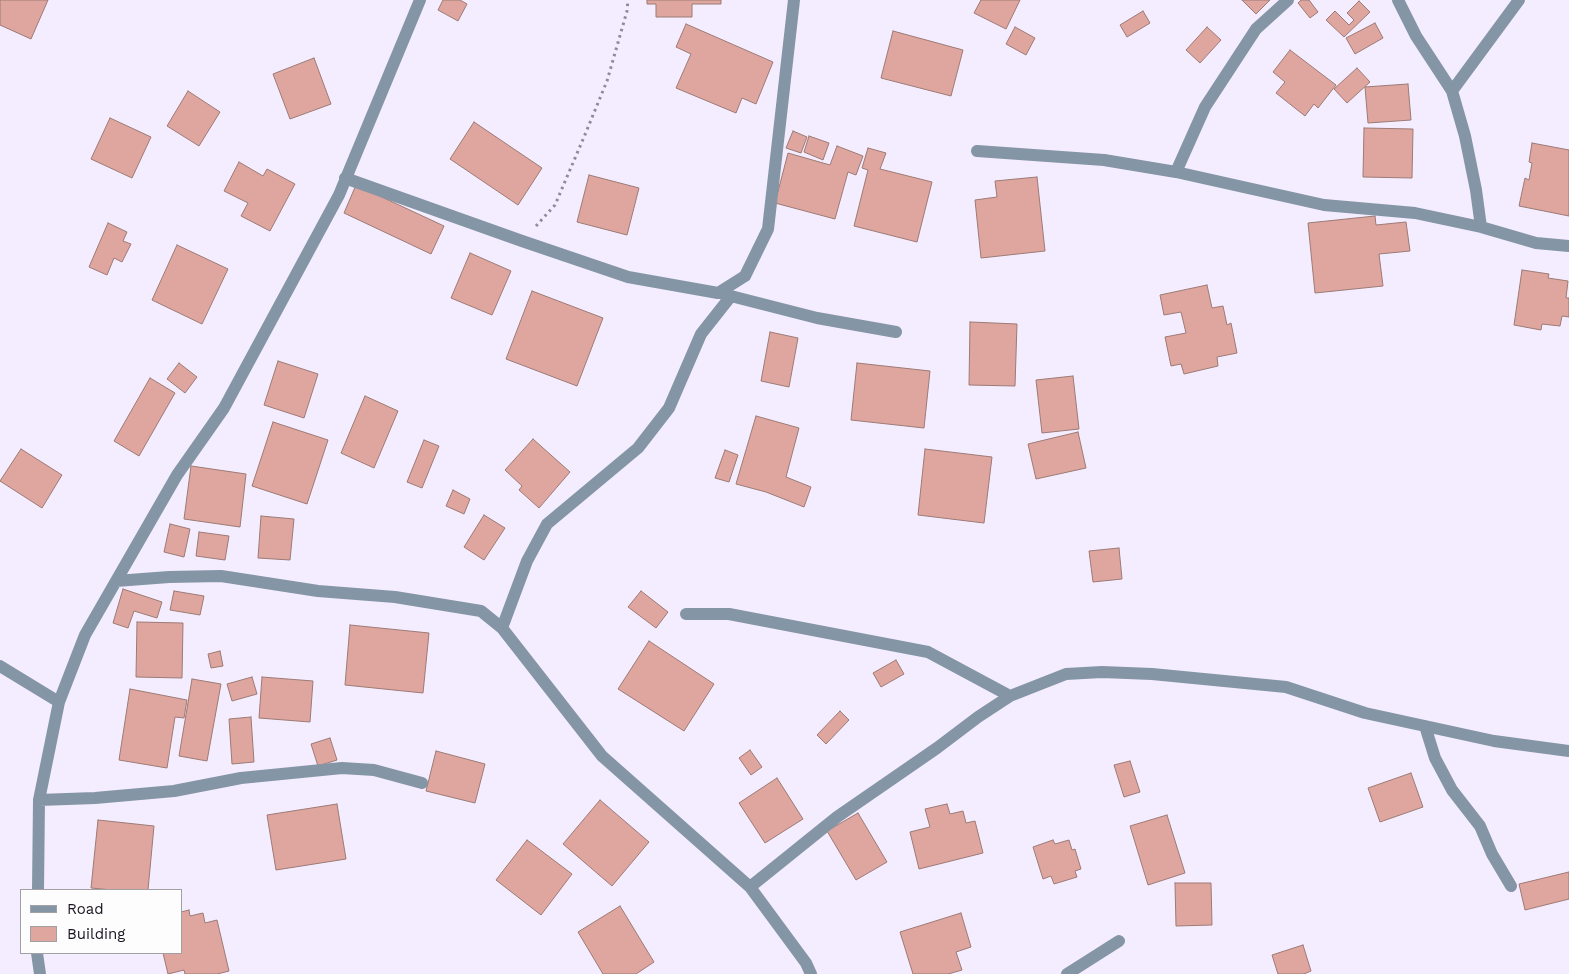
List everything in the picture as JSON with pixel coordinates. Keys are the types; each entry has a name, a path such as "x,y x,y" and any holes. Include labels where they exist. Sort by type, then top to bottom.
{"street":[{"path":"38,889 39,800 60,702 85,635 177,474 224,408 339,195 420,0"},
{"path":"718,293 744,276 768,229 794,0"},
{"path":"1176,172 1205,107 1256,29 1288,0"},
{"path":"1398,0 1416,36 1452,91 1465,136 1481,227"},
{"path":"1452,91 1519,0"},
{"path":"977,151 1104,160 1176,172 1324,205 1415,213 1481,227 1536,243 1569,246"},
{"path":"345,178 522,241 628,276 718,293 817,318 896,332"},
{"path":"502,628 527,562 547,524 638,448 670,408 701,334 731,296"},
{"path":"116,582 169,577 221,576 318,591 395,597 481,612 502,628 602,756 750,887 806,963 811,974"},
{"path":"686,614 729,614 928,652 1010,696"},
{"path":"0,666 60,702"},
{"path":"750,887 837,816 1010,696 1066,674 1102,672 1152,674 1286,687 1366,713 1494,741 1569,751"},
{"path":"1425,726 1435,758 1452,790 1480,826 1492,854 1512,886"},
{"path":"39,800 95,798 174,791 241,778 342,768 374,770 422,783"},
{"path":"1067,974 1119,941"},
{"path":"37,954 40,974"}],"path":[{"path":"522,241 555,205 559,196 607,81 627,11 628,0"}],"building":[{"path":"0,0 48,0 31,39 0,25"},
{"path":"443,0 460,0 467,4 458,21 438,10"},
{"path":"647,0 721,0 721,4 692,4 692,17 656,17 656,4 647,4"},
{"path":"981,0 1020,0 1006,29 974,13"},
{"path":"1242,0 1270,0 1256,14"},
{"path":"1301,0 1309,0 1318,12 1310,18 1298,3"},
{"path":"1359,1 1370,12 1344,37 1326,20 1335,11 1349,25 1354,20 1347,13"},
{"path":"1143,11 1150,23 1127,37 1120,25"},
{"path":"1375,23 1383,38 1355,54 1346,38"},
{"path":"686,24 773,62 756,104 742,98 736,113 676,88 691,54 676,47"},
{"path":"1015,27 1035,38 1026,55 1006,44"},
{"path":"1207,27 1221,40 1200,63 1186,50"},
{"path":"893,31 963,50 951,96 881,78"},
{"path":"1290,50 1336,85 1318,108 1314,104 1305,116 1276,93 1285,82 1273,72"},
{"path":"314,58 331,104 290,119 273,74"},
{"path":"1357,68 1370,82 1347,103 1334,89"},
{"path":"1408,84 1411,120 1368,123 1365,87"},
{"path":"188,91 220,112 199,146 167,126"},
{"path":"110,118 151,137 132,178 91,159"},
{"path":"474,122 542,168 518,205 450,159"},
{"path":"1364,128 1413,129 1412,178 1363,177"},
{"path":"793,131 807,137 801,153 786,148"},
{"path":"809,136 829,143 823,160 804,152"},
{"path":"1532,143 1569,150 1569,216 1519,206 1525,178 1529,180 1532,163 1529,162"},
{"path":"837,146 863,156 856,175 848,172 835,219 775,203 788,153 830,165"},
{"path":"868,148 886,153 880,169 932,182 917,242 854,226 868,170 862,168"},
{"path":"239,162 263,176 267,169 295,184 270,231 241,216 248,203 224,191"},
{"path":"589,175 639,188 627,235 577,222"},
{"path":"1037,177 1045,251 981,258 975,200 997,197 995,181"},
{"path":"356,185 444,226 431,254 344,213"},
{"path":"1375,216 1376,225 1406,222 1410,251 1379,254 1383,286 1315,293 1308,223"},
{"path":"108,223 127,232 123,241 131,244 122,262 114,258 107,275 89,267"},
{"path":"177,245 228,269 202,324 152,300"},
{"path":"470,253 511,271 492,315 451,298"},
{"path":"1522,270 1549,274 1548,278 1568,281 1566,298 1569,298 1569,317 1562,316 1560,326 1542,324 1541,330 1514,325"},
{"path":"1207,285 1212,308 1223,306 1227,325 1231,323 1237,353 1217,357 1218,366 1184,374 1181,364 1171,366 1165,337 1186,333 1181,312 1164,315 1160,295"},
{"path":"532,291 603,318 577,386 506,359"},
{"path":"970,322 1017,324 1015,386 969,385"},
{"path":"770,332 798,338 789,387 761,381"},
{"path":"278,361 318,374 304,418 264,405"},
{"path":"179,363 197,377 185,393 167,379"},
{"path":"857,363 930,371 924,428 851,420"},
{"path":"1073,376 1079,429 1042,433 1036,380"},
{"path":"150,378 175,393 139,456 114,441"},
{"path":"365,396 398,411 374,468 341,453"},
{"path":"756,416 799,428 786,477 811,487 804,507 766,492 736,484"},
{"path":"273,422 328,440 307,504 252,486"},
{"path":"1078,432 1086,468 1036,479 1028,444"},
{"path":"533,439 570,472 539,508 519,490 522,486 505,470"},
{"path":"424,440 439,446 422,488 407,482"},
{"path":"21,449 62,475 42,508 0,481"},
{"path":"925,449 992,457 984,523 918,515"},
{"path":"725,450 738,455 729,482 715,478"},
{"path":"191,466 246,474 240,527 184,519"},
{"path":"453,490 470,499 464,514 446,506"},
{"path":"484,515 505,528 484,560 464,547"},
{"path":"261,516 294,519 290,560 258,558"},
{"path":"170,524 190,529 184,557 164,552"},
{"path":"199,532 229,536 225,560 196,556"},
{"path":"1119,548 1122,579 1093,582 1089,551"},
{"path":"123,589 162,602 157,618 134,611 128,628 113,623"},
{"path":"174,591 204,596 200,615 170,610"},
{"path":"641,591 668,612 656,628 628,607"},
{"path":"137,622 183,623 182,678 136,677"},
{"path":"350,625 429,633 423,693 345,685"},
{"path":"649,641 714,684 684,731 618,689"},
{"path":"220,651 223,666 211,668 208,654"},
{"path":"896,660 904,674 881,687 873,673"},
{"path":"252,677 257,694 232,701 227,684"},
{"path":"262,677 313,681 310,722 259,718"},
{"path":"192,679 221,684 207,761 179,756"},
{"path":"130,689 187,700 184,718 175,717 167,768 119,760"},
{"path":"840,711 849,720 826,744 817,735"},
{"path":"251,717 254,762 232,764 229,719"},
{"path":"330,738 337,760 318,766 311,744"},
{"path":"750,750 762,767 751,775 739,758"},
{"path":"436,751 485,764 475,803 426,791"},
{"path":"1130,761 1140,792 1124,797 1114,765"},
{"path":"1411,773 1423,807 1380,822 1368,788"},
{"path":"777,778 803,819 765,843 739,803"},
{"path":"600,800 649,842 612,886 563,844"},
{"path":"337,804 346,859 276,870 267,815"},
{"path":"947,804 950,814 963,811 966,823 975,821 983,853 919,869 910,832 930,827 925,809"},
{"path":"858,813 887,862 856,880 827,831"},
{"path":"1167,815 1185,873 1148,885 1130,826"},
{"path":"98,820 154,826 148,889 91,888"},
{"path":"527,840 572,874 541,915 496,880"},
{"path":"1053,840 1055,844 1069,840 1072,850 1075,849 1081,869 1075,871 1077,877 1054,884 1051,876 1043,879 1033,847"},
{"path":"1569,872 1569,899 1525,910 1519,884"},
{"path":"1175,883 1211,883 1212,925 1176,926"},
{"path":"620,906 654,962 636,974 603,974 578,932"},
{"path":"189,910 190,916 203,913 205,923 217,920 229,971 217,974 185,974 184,970 168,974 163,954 182,954 182,912"},
{"path":"961,913 971,947 956,952 962,970 948,974 913,974 900,932"},
{"path":"1303,945 1311,971 1304,974 1278,974 1272,955"}]}
